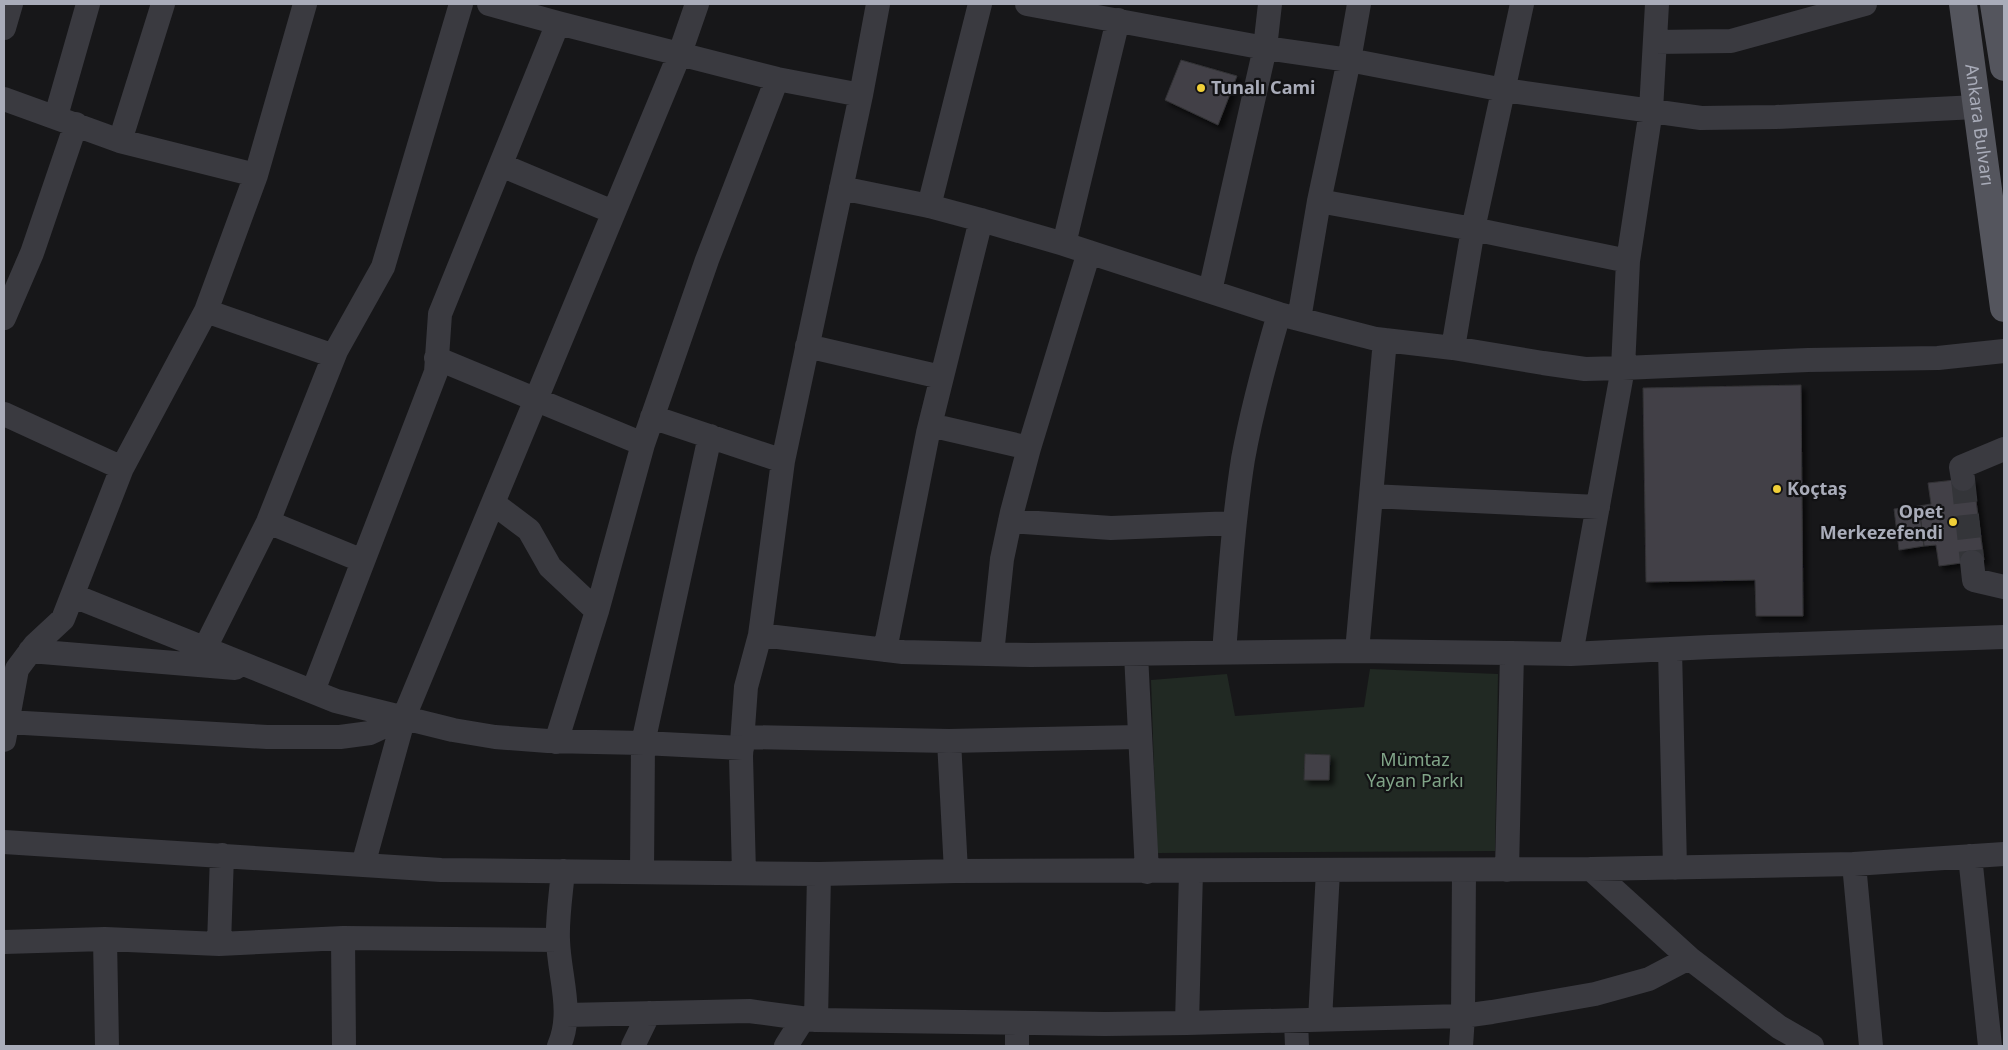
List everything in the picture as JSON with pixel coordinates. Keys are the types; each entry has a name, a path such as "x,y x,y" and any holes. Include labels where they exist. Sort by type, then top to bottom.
{"main road":[{"name":"Ankara Bulvarı","path":"1962,4 2004,308"},
{"name":"Ankara Bulvarı","path":"1998,8 2004,67"}],"street":[{"path":"4,28 11,4"},
{"path":"4,318 32,253 66,120 88,4"},
{"path":"120,141 162,4"},
{"path":"306,4 256,175 206,311 122,468 74,596 63,619 30,651 17,669 5,731 340,737 370,733 404,717"},
{"path":"205,648 268,522 334,356 383,267 461,4"},
{"path":"489,4 558,24 680,53 777,79 860,95"},
{"path":"363,865 404,717 680,53 697,4"},
{"path":"744,873 742,743 746,687 760,636 783,461 878,4"},
{"path":"929,206 980,4"},
{"path":"1027,4 1265,48 1349,60 1504,90 1701,118 1776,117 1976,107"},
{"path":"1210,291 1265,48 1270,4"},
{"path":"1224,652 1234,523 1244,458 1259,382 1289,316 1320,200 1359,4"},
{"path":"1453,348 1473,229 1522,4"},
{"path":"1571,654 1623,368 1628,261 1651,110 1657,4"},
{"path":"1655,42 1731,40 1865,4"},
{"path":"1064,244 1118,20"},
{"path":"313,691 436,372 440,314 558,24"},
{"path":"556,742 597,611 652,417 707,260 777,79"},
{"path":"4,99 120,141 256,175"},
{"path":"501,165 613,212"},
{"path":"841,188 929,206 981,220 1064,244 1289,316 1385,340 1453,348 1585,369 1789,360 1938,358 2004,351"},
{"path":"1320,200 1628,261"},
{"path":"885,650 930,425 981,220"},
{"path":"992,654 1002,559 1010,521 1029,448 1089,252"},
{"path":"206,311 334,356"},
{"path":"1357,651 1385,340"},
{"path":"807,346 941,377"},
{"path":"436,358 643,444"},
{"path":"4,414 122,468"},
{"path":"652,417 783,461"},
{"path":"930,425 1029,448"},
{"path":"642,872 642,743 710,436"},
{"path":"1962,479 1961,467 2004,449"},
{"path":"1371,496 1598,507"},
{"path":"493,503 529,530 550,567 597,611"},
{"path":"1010,521 1111,528 1234,523"},
{"path":"268,522 363,561"},
{"path":"1972,562 1974,580 2004,587"},
{"path":"74,596 336,701 453,730 495,737 556,742 642,743 949,741 1139,737"},
{"path":"760,636 903,652 992,654 1357,651 1571,654 2004,636"},
{"path":"1670,649 1675,868"},
{"path":"30,651 260,670"},
{"path":"1507,870 1512,653"},
{"path":"1136,654 1147,872"},
{"path":"949,741 956,871"},
{"path":"4,842 441,870 819,874 956,871 1191,872 1675,868 1854,864 2004,854"},
{"path":"219,944 222,855"},
{"path":"1970,856 1990,1046"},
{"path":"1854,864 1871,1046"},
{"path":"1591,869 1689,958 1779,1027 1812,1046"},
{"path":"1461,1046 1464,870"},
{"path":"1320,1020 1328,871"},
{"path":"559,1046 563,1038 566,1015 558,940 562,872"},
{"path":"1187,1024 1191,872"},
{"path":"786,1046 809,1020 819,874"},
{"path":"343,938 344,1046"},
{"path":"4,942 106,939 219,944 343,938 558,940"},
{"path":"106,939 107,1046"},
{"path":"566,1015 749,1011 809,1020 1017,1035 1187,1024 1463,1016 1595,994 1649,978 1689,958"},
{"path":"634,1046 649,1013"},
{"path":"1296,1020 1297,1046"}],"green space":[{"name":"Mümtaz Yayan Parkı","path":"1370,669 1498,674 1495,851 1157,853 1151,680 1227,674 1235,716 1364,707"}],"building":[{"name":"Tunalı Cami","path":"1181,60 1237,76 1218,125 1165,100"},
{"path":"1801,385 1803,616 1756,616 1755,580 1646,582 1643,388"},
{"path":"1973,478 1984,560 1939,566 1936,545 1924,546 1919,506 1931,504 1928,483"},
{"path":"1919,506 1924,546 1899,550 1894,509"},
{"path":"1305,754 1330,755 1329,780 1304,780"}],"tunnel":[{"path":"1963,479 1972,562"}],"place":[{"name":"Tunalı Cami","path":"1201,88"},
{"name":"Koçtaş","path":"1777,489"},
{"name":"Opet Merkezefendi","path":"1953,522"}]}
